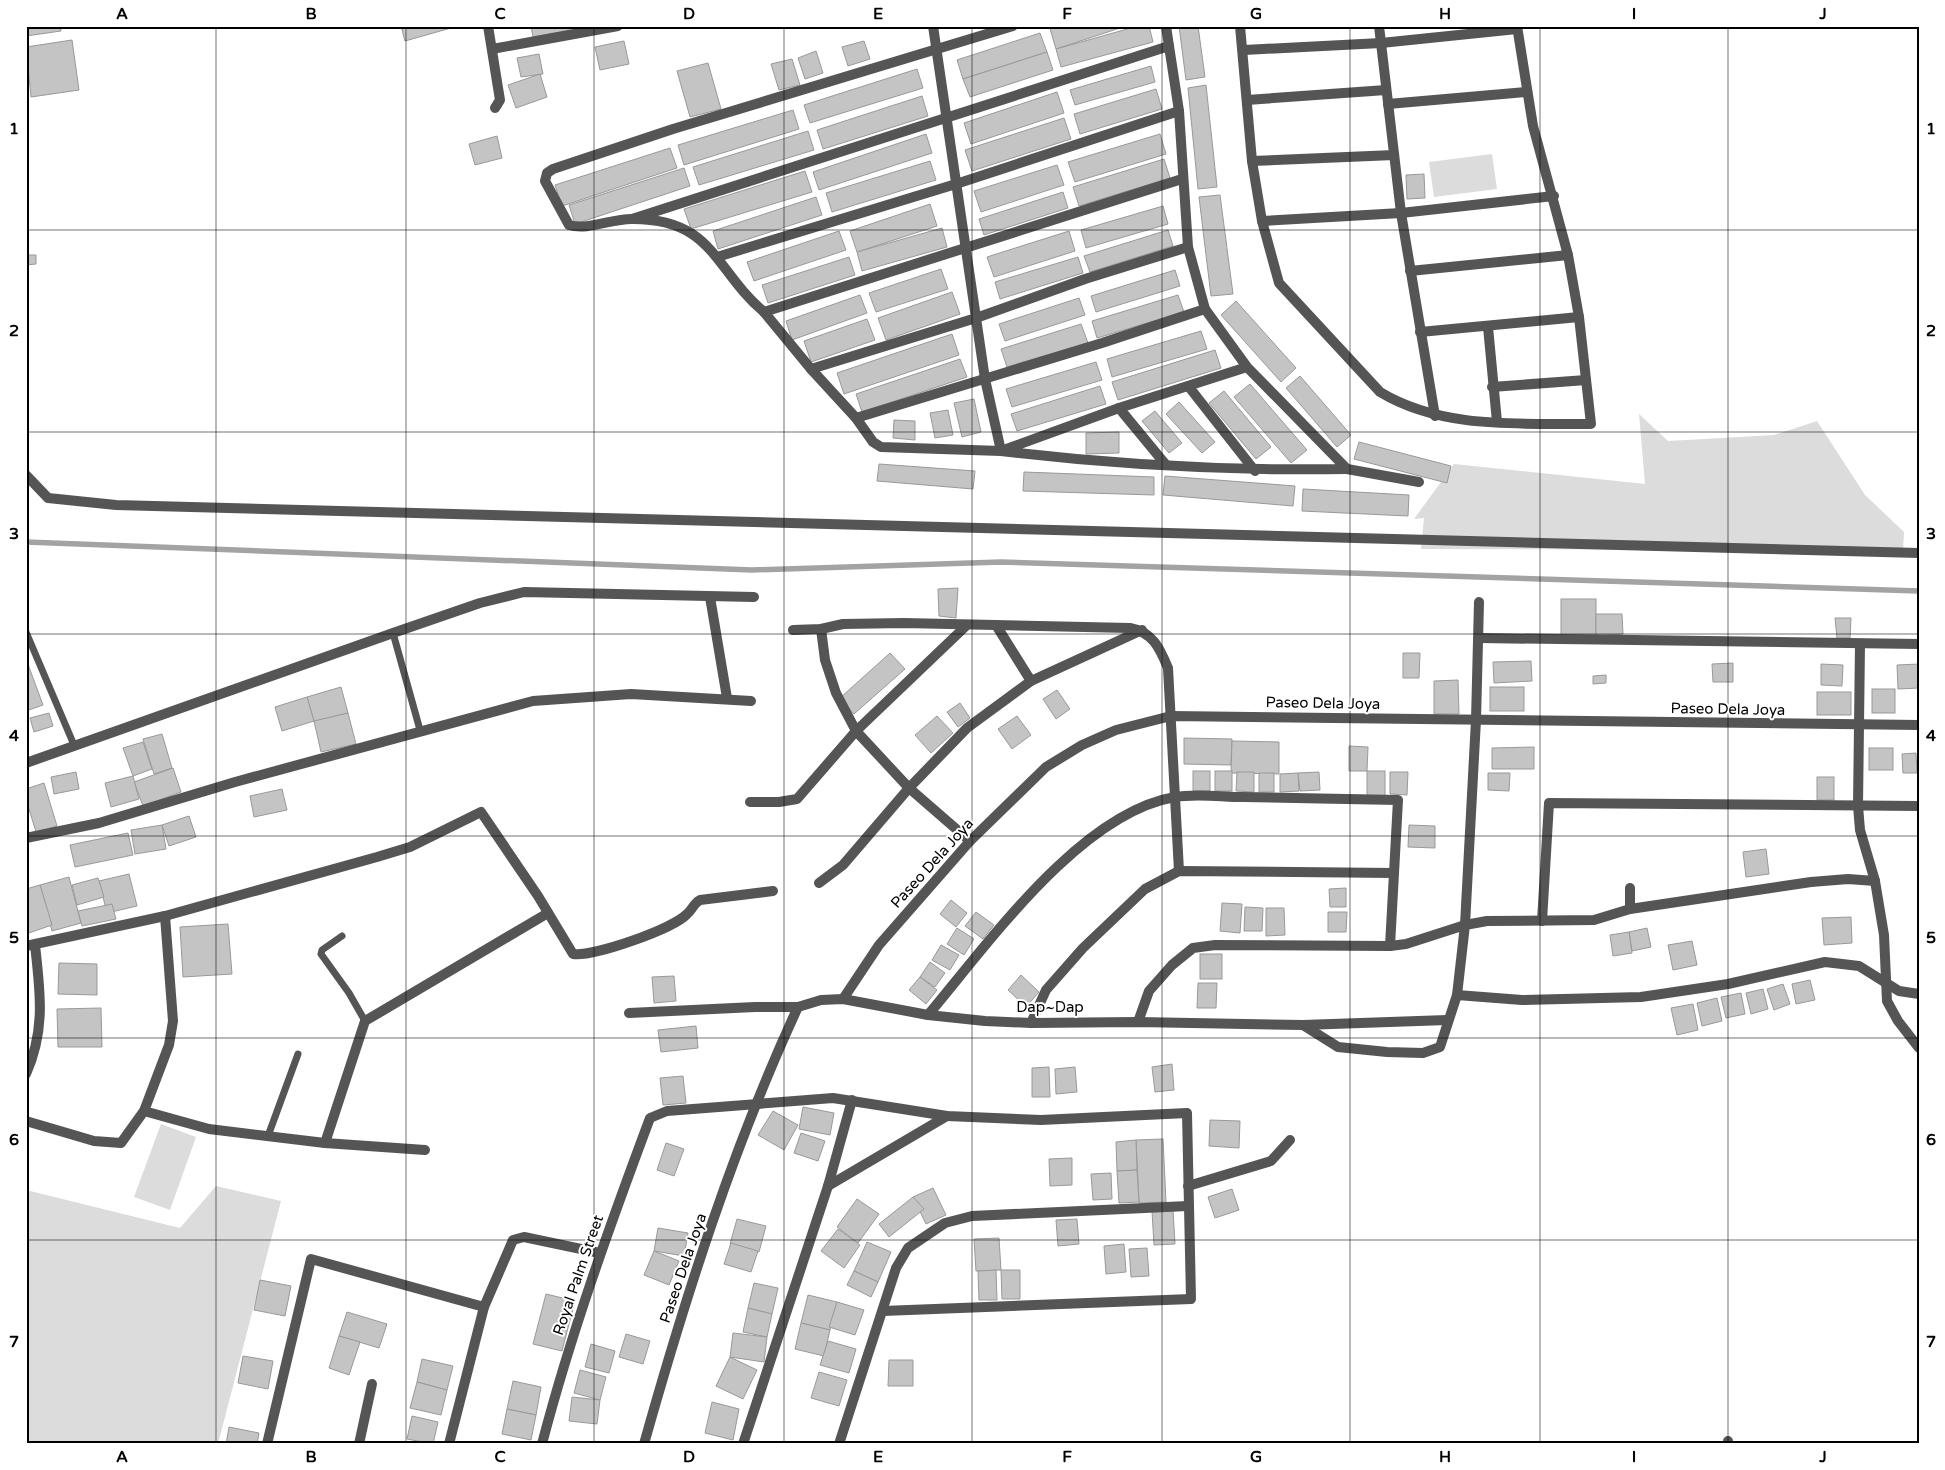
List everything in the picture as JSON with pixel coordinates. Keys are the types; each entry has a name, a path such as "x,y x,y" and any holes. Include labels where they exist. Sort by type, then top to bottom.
{"street":[{"path":"488,26 500,100 495,108"},
{"path":"492,49 618,26"},
{"path":"933,26 985,379 1001,452"},
{"path":"1013,26 936,51 672,129 553,169 547,174 545,181 569,225 581,226 632,218 1169,46"},
{"path":"1166,26 1179,111 1188,247 1204,309 1247,367 1347,469"},
{"path":"1240,26 1244,50 1252,161 1262,221 1279,283 1380,392 1399,403 1435,416 1497,422 1591,424 1579,317 1568,256 1554,196 1533,126 1517,27 1380,43 1244,50"},
{"path":"1379,26 1410,271 1435,416"},
{"path":"1247,100 1386,90"},
{"path":"1388,104 1526,92"},
{"path":"717,257 956,184 1179,111"},
{"path":"1252,161 1394,155"},
{"path":"764,312 1182,179"},
{"path":"1262,221 1402,213 1554,196"},
{"path":"632,218 675,224 695,234 717,257 748,298 764,312 856,418 873,442 881,447 1001,452 1101,463 1254,471 1347,469 1420,482"},
{"path":"811,368 976,318 1085,279 1188,247"},
{"path":"1410,271 1568,256"},
{"path":"856,418 1204,309"},
{"path":"1420,332 1579,317"},
{"path":"1488,327 1492,387 1497,422"},
{"path":"1001,452 1119,408 1247,367"},
{"path":"1492,387 1586,380"},
{"path":"1188,387 1254,471"},
{"path":"1119,408 1166,465"},
{"path":"26,475 48,498 116,506 1919,553"},
{"path":"26,763 393,632 480,603 524,592 653,593 710,597 754,597"},
{"path":"710,597 727,698"},
{"path":"1303,1025 1338,1046 1387,1052 1423,1053 1440,1047 1446,1035 1447,1020 1457,995 1465,924 1476,720 1479,602"},
{"path":"793,630 821,629 843,624 996,625 1130,628 1142,630 1159,645 1168,668 1179,871"},
{"path":"750,802 779,802 797,799 856,731 967,625"},
{"path":"996,625 1031,681"},
{"path":"821,629 825,660 833,685 856,731 909,788 970,841"},
{"path":"819,883 843,866 909,788 967,728 1031,681 1142,630"},
{"path":"1479,638 1919,644"},
{"path":"1860,644 1858,806 1860,830 1875,881 1884,935 1887,1001 1898,1021 1919,1048"},
{"path":"26,838 99,823 420,730 533,700 631,694 751,700"},
{"name":"Paseo Dela Joya","path":"843,998 879,945 970,841 1046,767 1082,745 1116,730 1171,716 1859,726 1919,725"},
{"path":"928,1015 1029,896 1071,854 1099,830 1132,810 1176,797 1398,800 1390,946"},
{"path":"1542,921 1549,802 1919,806"},
{"path":"26,1074 32,1061 42,1010 31,945 165,916 410,847 481,812 573,954 581,955 600,951 673,923 688,914 693,904 700,900 773,891"},
{"path":"1031,1023 1046,990 1083,948 1146,889 1179,871 1394,873"},
{"path":"1138,1022 1149,991 1172,965 1193,948 1215,945 1390,946 1406,944 1465,924 1487,921 1594,920 1630,909 1811,882 1875,881"},
{"path":"1630,888 1630,909"},
{"path":"325,1143 365,1022 548,914"},
{"path":"26,1121 94,1141 121,1143 144,1111 169,1045 173,1022 165,916"},
{"path":"1457,995 1522,1000 1640,997 1728,984 1825,962 1859,966 1898,991 1919,994"},
{"name":"Dap~Dap","path":"629,1013 755,1006 798,1007 822,1000 843,998 928,1015 1031,1023 1138,1022 1303,1025 1447,1020"},
{"name":"Paseo Dela Joya","path":"644,1444 668,1358 756,1103 798,1007"},
{"path":"756,1103 833,1098 947,1116 1041,1120 1187,1113 1191,1299 883,1311"},
{"path":"742,1444 828,1186 852,1100"},
{"name":"Royal Palm Street","path":"542,1444 561,1371 600,1253 650,1118 667,1111 756,1103"},
{"path":"144,1111 210,1129 325,1143 425,1150"},
{"path":"828,1186 947,1116"},
{"path":"1188,1186 1271,1161 1290,1140"},
{"path":"839,1444 896,1268 908,1248 945,1222 972,1216 1188,1206"},
{"path":"449,1444 484,1307 513,1240 524,1237 600,1253"},
{"path":"267,1444 311,1260 484,1307"},
{"path":"359,1444 372,1384"}],"lane":[{"path":"26,632 74,745"},
{"path":"393,632 420,730"},
{"path":"342,936 322,950 321,954 349,993 365,1022"},
{"path":"268,1136 298,1054"}],"shaded area":[{"path":"1492,154 1497,189 1434,197 1429,162"},
{"path":"1639,414 1668,441 1774,435 1817,421 1865,495 1904,532 1903,550 1421,549 1424,518 1414,519 1454,464 1645,484"},
{"path":"161,1124 196,1137 170,1210 134,1197"},
{"path":"216,1186 281,1201 218,1444 26,1444 26,1190 180,1228"}],"building":[{"path":"26,26 60,26 61,31 26,36"},
{"path":"401,26 458,26 405,41"},
{"path":"531,26 586,26 587,28 533,37"},
{"path":"1060,26 1126,26 1056,49 1050,29"},
{"path":"1138,26 1149,26 1153,42 1061,67 1056,49"},
{"path":"1179,26 1198,26 1205,77 1186,80"},
{"path":"1040,33 1047,52 963,79 957,60"},
{"path":"72,40 79,90 31,97 26,47"},
{"path":"624,41 629,64 600,70 595,47"},
{"path":"864,41 870,59 848,66 842,47"},
{"path":"816,51 823,73 805,79 798,58"},
{"path":"1047,52 1053,70 970,97 963,79"},
{"path":"539,54 543,74 521,77 517,58"},
{"path":"792,59 800,85 779,90 771,64"},
{"path":"708,63 721,109 690,117 677,71"},
{"path":"1151,66 1155,82 1075,105 1070,90"},
{"path":"917,69 923,88 810,123 804,105"},
{"path":"540,74 547,97 516,108 508,85"},
{"path":"1206,85 1217,187 1198,189 1188,88"},
{"path":"1156,89 1162,109 1080,134 1074,114"},
{"path":"1057,92 1064,113 971,144 964,123"},
{"path":"922,96 928,116 823,149 817,130"},
{"path":"793,110 799,129 684,165 678,145"},
{"path":"1064,118 1071,139 972,171 965,150"},
{"path":"808,131 814,150 699,185 693,167"},
{"path":"926,134 932,153 819,190 813,172"},
{"path":"1160,134 1166,154 1075,182 1068,162"},
{"path":"497,136 502,158 475,165 469,144"},
{"path":"670,148 677,168 562,206 555,185"},
{"path":"1164,159 1170,178 1079,206 1073,187"},
{"path":"930,161 936,180 832,212 826,193"},
{"path":"1057,165 1064,185 981,212 974,191"},
{"path":"684,168 690,186 575,224 569,205"},
{"path":"805,171 812,192 691,229 684,209"},
{"path":"1424,174 1425,198 1407,199 1406,175"},
{"path":"1063,192 1068,208 984,235 979,219"},
{"path":"1220,195 1233,294 1211,296 1199,197"},
{"path":"816,197 822,215 718,249 713,231"},
{"path":"930,204 937,226 857,252 850,231"},
{"path":"1163,206 1168,224 1086,248 1081,230"},
{"path":"942,228 947,247 862,271 857,252"},
{"path":"1168,230 1173,246 1090,272 1084,256"},
{"path":"839,231 846,250 754,281 747,262"},
{"path":"1069,231 1075,251 994,277 987,257"},
{"path":"26,255 36,255 36,264 26,265"},
{"path":"849,257 855,275 768,303 762,285"},
{"path":"1078,257 1083,273 1000,299 995,282"},
{"path":"941,269 948,289 876,312 869,293"},
{"path":"1175,270 1180,286 1096,312 1091,296"},
{"path":"952,292 960,314 886,340 878,318"},
{"path":"860,295 867,313 792,340 786,321"},
{"path":"1178,295 1184,312 1097,338 1092,321"},
{"path":"1079,298 1085,315 1005,341 999,324"},
{"path":"1236,301 1296,368 1281,382 1221,315"},
{"path":"867,319 875,340 811,362 804,341"},
{"path":"1081,324 1088,343 1007,367 1001,349"},
{"path":"1201,331 1207,349 1112,377 1107,359"},
{"path":"952,334 959,355 844,394 837,373"},
{"path":"1215,350 1221,368 1118,400 1112,382"},
{"path":"960,359 967,377 862,412 856,394"},
{"path":"1096,362 1102,380 1012,407 1006,389"},
{"path":"1300,376 1351,435 1337,447 1286,388"},
{"path":"1250,384 1307,450 1291,463 1234,397"},
{"path":"1100,386 1106,404 1017,431 1011,414"},
{"path":"1224,391 1271,447 1256,459 1209,403"},
{"path":"974,399 981,432 962,437 954,403"},
{"path":"1179,402 1215,442 1202,453 1166,414"},
{"path":"948,410 953,435 935,438 930,413"},
{"path":"1155,411 1182,443 1169,453 1142,421"},
{"path":"894,420 915,421 915,440 893,438"},
{"path":"1119,432 1119,453 1086,454 1086,433"},
{"path":"1359,442 1451,466 1447,483 1354,459"},
{"path":"879,464 975,471 973,489 877,481"},
{"path":"1024,472 1154,477 1154,495 1023,491"},
{"path":"1165,476 1295,486 1293,506 1163,495"},
{"path":"1303,489 1409,495 1408,516 1302,511"},
{"path":"958,588 956,618 939,616 938,589"},
{"path":"1561,599 1596,599 1596,636 1561,636"},
{"path":"1596,614 1622,614 1623,634 1596,636"},
{"path":"1835,618 1851,618 1850,638 1837,638"},
{"path":"890,653 905,669 854,714 840,698"},
{"path":"1403,653 1420,653 1419,678 1403,678"},
{"path":"26,659 43,705 26,711"},
{"path":"1531,661 1532,681 1494,683 1493,662"},
{"path":"1733,663 1733,682 1713,682 1712,664"},
{"path":"1821,664 1843,665 1842,686 1821,685"},
{"path":"1919,664 1919,688 1898,689 1897,665"},
{"path":"1606,675 1606,683 1593,684 1593,676"},
{"path":"1458,680 1459,714 1434,714 1434,681"},
{"path":"341,687 348,713 314,722 307,697"},
{"path":"1490,687 1524,687 1524,711 1490,711"},
{"path":"1872,689 1895,689 1895,713 1872,713"},
{"path":"1057,690 1070,709 1056,719 1043,699"},
{"path":"1817,692 1851,692 1851,715 1817,715"},
{"path":"307,697 314,721 282,731 275,707"},
{"path":"960,703 970,718 958,727 947,712"},
{"path":"49,713 53,726 34,732 30,718"},
{"path":"348,713 356,744 321,752 314,721"},
{"path":"937,716 953,733 931,753 915,735"},
{"path":"1017,716 1031,735 1012,749 998,729"},
{"path":"162,734 172,768 154,774 143,739"},
{"path":"1184,738 1232,739 1231,765 1184,764"},
{"path":"1232,741 1279,742 1279,774 1231,773"},
{"path":"143,742 152,769 133,776 123,748"},
{"path":"1349,746 1368,747 1367,771 1349,771"},
{"path":"1534,747 1534,769 1492,769 1492,748"},
{"path":"1869,748 1893,748 1893,770 1869,770"},
{"path":"1916,753 1917,773 1903,773 1902,754"},
{"path":"173,768 181,792 143,806 134,782"},
{"path":"1193,771 1210,771 1210,791 1193,791"},
{"path":"1215,771 1232,771 1232,791 1215,791"},
{"path":"1367,771 1385,771 1385,797 1367,797"},
{"path":"76,772 79,789 54,794 51,777"},
{"path":"1237,772 1254,772 1254,792 1236,791"},
{"path":"1319,772 1320,790 1300,791 1298,773"},
{"path":"1390,772 1408,772 1407,795 1390,794"},
{"path":"1259,773 1274,773 1274,792 1259,792"},
{"path":"1298,773 1299,791 1280,792 1280,774"},
{"path":"1488,773 1510,773 1509,791 1488,790"},
{"path":"133,776 139,799 111,807 105,783"},
{"path":"1817,777 1834,777 1834,800 1817,800"},
{"path":"44,783 57,826 36,832 26,799 26,789"},
{"path":"282,789 287,810 254,817 250,796"},
{"path":"189,816 196,837 169,846 162,825"},
{"path":"162,825 166,849 135,854 131,830"},
{"path":"1409,825 1435,826 1435,848 1408,847"},
{"path":"128,833 133,855 75,867 70,845"},
{"path":"1766,849 1769,874 1746,877 1743,852"},
{"path":"129,874 137,906 107,913 99,881"},
{"path":"69,877 81,923 52,931 40,885"},
{"path":"98,878 104,897 77,905 72,885"},
{"path":"40,885 52,925 26,934 26,889"},
{"path":"1346,888 1346,907 1330,907 1329,889"},
{"path":"951,900 967,913 956,927 940,914"},
{"path":"1222,903 1242,904 1240,933 1220,931"},
{"path":"112,904 116,919 82,926 78,911"},
{"path":"1245,907 1263,908 1262,931 1244,931"},
{"path":"1266,908 1284,908 1285,935 1266,936"},
{"path":"976,912 994,925 983,939 965,926"},
{"path":"1328,912 1347,912 1346,932 1328,932"},
{"path":"1851,917 1852,943 1824,945 1822,918"},
{"path":"228,924 232,974 183,977 180,927"},
{"path":"957,928 974,939 964,955 947,944"},
{"path":"1647,928 1651,947 1632,951 1629,932"},
{"path":"1629,932 1632,953 1613,956 1610,935"},
{"path":"1692,941 1697,965 1673,970 1668,945"},
{"path":"941,945 959,955 950,970 932,960"},
{"path":"1200,954 1222,954 1222,979 1200,979"},
{"path":"930,962 945,973 935,987 920,977"},
{"path":"59,963 97,964 97,995 58,994"},
{"path":"1021,975 1039,992 1026,1007 1008,990"},
{"path":"674,976 676,1001 654,1003 652,977"},
{"path":"920,977 937,990 926,1004 909,990"},
{"path":"1810,980 1815,1000 1796,1004 1792,984"},
{"path":"1198,983 1217,983 1216,1008 1197,1008"},
{"path":"1783,984 1790,1004 1774,1010 1767,989"},
{"path":"1763,989 1768,1009 1751,1014 1746,993"},
{"path":"1741,993 1745,1014 1726,1018 1721,997"},
{"path":"1717,998 1722,1021 1702,1026 1697,1003"},
{"path":"1693,1004 1698,1030 1677,1035 1671,1008"},
{"path":"101,1008 102,1047 58,1047 57,1009"},
{"path":"696,1026 698,1048 661,1052 658,1030"},
{"path":"1172,1064 1174,1090 1155,1092 1152,1067"},
{"path":"1049,1067 1050,1097 1032,1097 1032,1068"},
{"path":"1075,1067 1077,1092 1056,1094 1055,1069"},
{"path":"683,1076 686,1103 663,1105 660,1078"},
{"path":"803,1107 834,1113 830,1135 799,1129"},
{"path":"773,1111 798,1125 784,1150 758,1135"},
{"path":"1210,1120 1240,1121 1239,1148 1209,1146"},
{"path":"801,1133 825,1141 818,1161 794,1153"},
{"path":"1163,1139 1166,1202 1139,1203 1136,1140"},
{"path":"1136,1140 1137,1170 1117,1171 1116,1142"},
{"path":"666,1143 684,1149 674,1176 657,1170"},
{"path":"1072,1158 1072,1185 1050,1186 1049,1159"},
{"path":"1137,1170 1139,1202 1119,1203 1117,1171"},
{"path":"1111,1173 1112,1199 1093,1200 1091,1174"},
{"path":"933,1188 946,1215 926,1224 913,1197"},
{"path":"1232,1189 1239,1210 1215,1218 1208,1197"},
{"path":"913,1197 924,1209 889,1237 879,1224"},
{"path":"857,1199 879,1214 858,1243 837,1227"},
{"path":"1173,1210 1175,1244 1154,1245 1152,1211"},
{"path":"737,1219 766,1226 759,1252 730,1244"},
{"path":"1077,1219 1079,1244 1058,1246 1056,1220"},
{"path":"658,1228 688,1233 684,1256 654,1251"},
{"path":"838,1229 860,1245 844,1268 821,1251"},
{"path":"999,1238 1001,1270 976,1271 974,1239"},
{"path":"867,1242 891,1252 878,1282 854,1271"},
{"path":"731,1243 758,1251 751,1272 724,1264"},
{"path":"1124,1244 1126,1272 1106,1274 1104,1246"},
{"path":"1147,1248 1149,1276 1131,1277 1129,1249"},
{"path":"654,1251 679,1261 669,1285 644,1275"},
{"path":"996,1270 997,1300 979,1300 978,1271"},
{"path":"1001,1270 1020,1270 1020,1299 1002,1299"},
{"path":"854,1271 878,1282 871,1297 847,1285"},
{"path":"260,1280 291,1286 285,1316 254,1310"},
{"path":"754,1283 778,1288 772,1314 748,1308"},
{"path":"546,1294 575,1301 562,1351 533,1344"},
{"path":"808,1295 837,1302 830,1330 801,1323"},
{"path":"837,1302 864,1310 855,1335 829,1327"},
{"path":"748,1308 772,1314 767,1337 743,1332"},
{"path":"347,1312 387,1324 379,1348 339,1336"},
{"path":"801,1323 830,1330 824,1356 795,1349"},
{"path":"733,1333 767,1337 764,1362 730,1357"},
{"path":"626,1334 650,1341 643,1364 619,1357"},
{"path":"339,1336 360,1342 349,1375 329,1368"},
{"path":"828,1341 856,1349 849,1373 820,1365"},
{"path":"591,1344 615,1351 609,1373 585,1367"},
{"path":"243,1356 273,1361 268,1389 238,1383"},
{"path":"730,1357 757,1370 743,1399 716,1386"},
{"path":"422,1359 453,1366 447,1390 417,1382"},
{"path":"889,1360 913,1360 913,1386 888,1386"},
{"path":"580,1370 606,1377 600,1400 574,1393"},
{"path":"819,1372 847,1380 839,1406 811,1398"},
{"path":"513,1381 541,1387 536,1415 507,1409"},
{"path":"417,1382 447,1390 441,1415 410,1408"},
{"path":"572,1397 600,1400 597,1424 569,1421"},
{"path":"712,1402 739,1409 733,1440 705,1433"},
{"path":"507,1409 536,1415 531,1440 502,1434"},
{"path":"412,1416 438,1422 433,1444 407,1439"},
{"path":"229,1427 259,1433 257,1444 226,1444"}],"waterway":[{"path":"26,542 752,570 1001,562 1919,591"}]}
